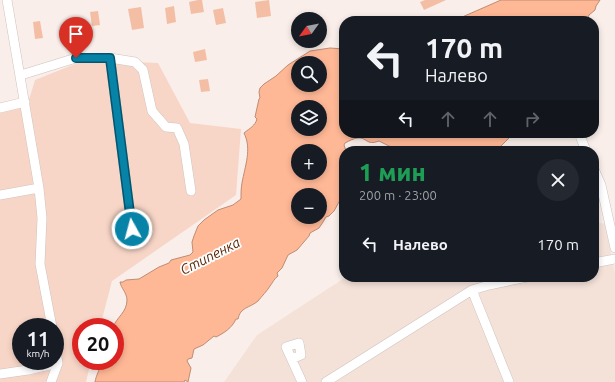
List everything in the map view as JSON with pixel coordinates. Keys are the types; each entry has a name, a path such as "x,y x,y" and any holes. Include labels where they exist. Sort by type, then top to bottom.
{"street":[{"path":"7,0 21,75 39,188 42,218 40,264 50,318"},
{"path":"21,75 76,58 110,58 135,62 143,70 152,111 166,127 177,128 184,144 191,191"},
{"path":"110,58 132,229"},
{"path":"0,108 25,102"},
{"path":"599,180 615,248"},
{"path":"0,195 39,188"},
{"path":"599,262 615,259"},
{"path":"326,382 485,282"},
{"path":"472,290 510,382"},
{"path":"292,359 302,382"},
{"path":"0,374 28,370"},
{"path":"51,382 55,370"}],"shaded area":[{"path":"85,60 158,63 190,123 241,129 236,195 112,281 102,318 72,318 72,370 89,370 86,382 0,382 0,110 28,103 35,80"},
{"path":"599,223 605,224 615,273 615,382 224,382 257,335 339,282 599,282"}],"water":[{"path":"501,0 600,0 595,10 589,16 465,16"},
{"name":"Стипенка","path":"330,48 339,49 339,138 355,138 345,143 344,146 339,146 339,202 334,211 327,217 327,188 291,188 291,224 322,224 319,228 310,233 297,250 288,255 282,268 277,273 278,276 258,301 243,310 238,319 236,319 230,328 225,332 216,337 214,336 203,345 194,349 192,358 188,359 187,361 191,368 188,382 185,380 184,382 95,382 99,370 124,370 124,318 119,318 124,311 127,300 120,282 139,279 169,263 171,260 190,255 193,252 192,242 198,226 218,210 233,205 241,199 248,151 244,133 254,125 257,119 255,117 260,98 260,88 291,63 291,92 327,92 327,56 302,56 310,51"},
{"path":"361,138 509,138 501,146 389,146 379,141 369,142"}],"building":[{"path":"202,0 204,12 191,14 189,2"},
{"path":"269,0 271,16 257,18 255,2"},
{"path":"425,0 446,0 424,10 420,2"},
{"path":"174,6 176,22 167,24 165,8"},
{"path":"141,7 144,28 132,30 128,9"},
{"path":"223,8 226,23 216,25 213,10"},
{"path":"98,11 100,25 92,26 90,12"},
{"path":"40,21 43,38 35,39 33,22"},
{"path":"205,49 207,60 195,62 193,52"},
{"path":"208,79 210,91 201,92 199,80"}],"route":[{"path":"76,58 110,58 132,229"}]}
